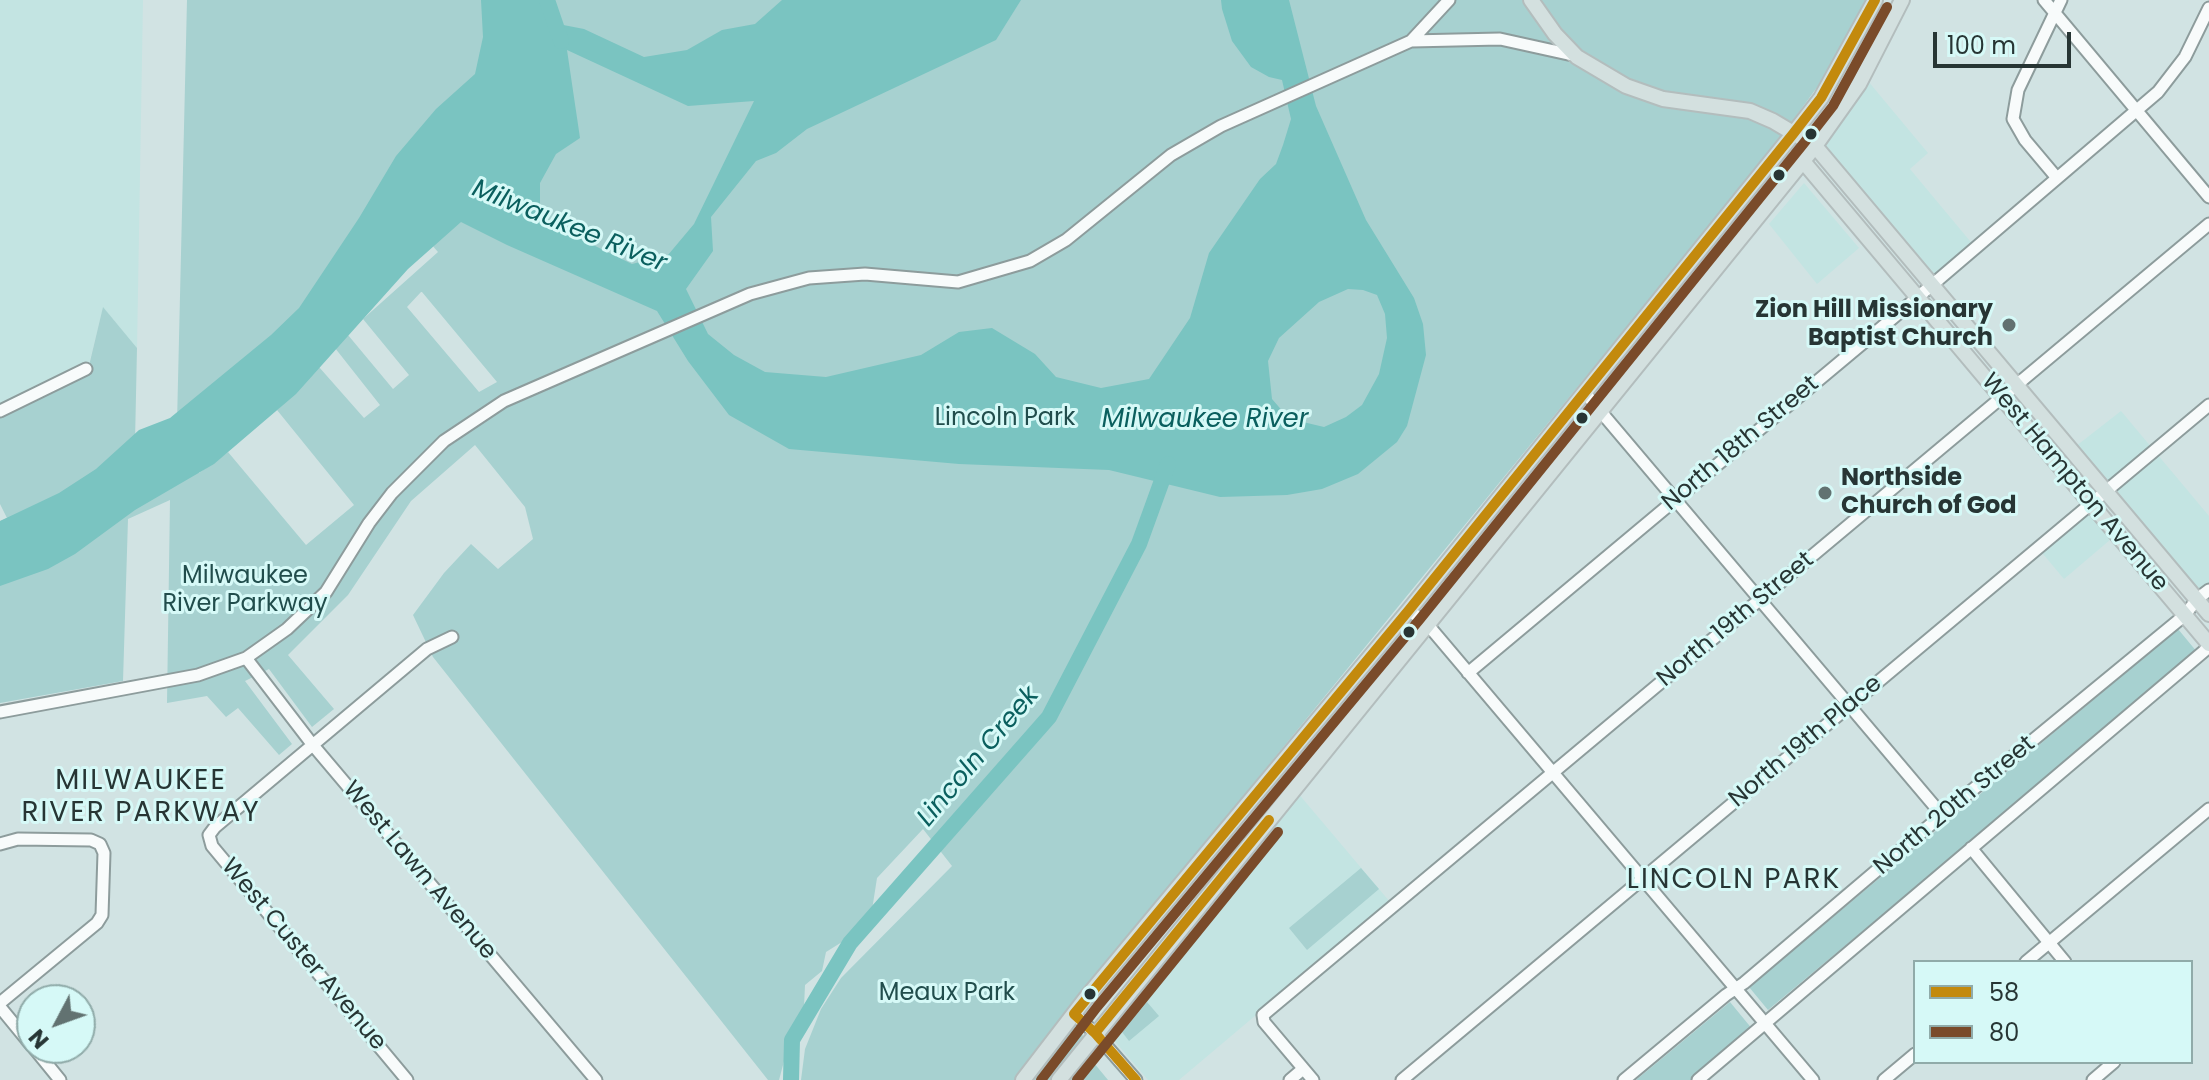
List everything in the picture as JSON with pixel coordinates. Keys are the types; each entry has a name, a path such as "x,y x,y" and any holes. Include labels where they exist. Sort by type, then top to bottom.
{"main road":[{"name":"West Hampton Avenue","path":"1531,0 1555,34 1577,57 1626,86 1663,99 1750,111 1815,146 2106,491 2203,594 2209,614"},
{"path":"1023,1080 1074,1014 1409,610 1793,134 1821,98 1875,0"},
{"path":"1059,1080 1815,146 1859,84 1902,0"},
{"name":"West Hampton Avenue","path":"1793,134 1802,160 2209,645"}],"street":[{"path":"0,712 198,675 246,658 287,629 326,592 369,523 392,493 444,441 504,401 750,294 809,278 865,274 958,282 1030,261 1066,240 1171,155 1221,126 1411,41 1449,0"},
{"path":"2044,0 2209,197"},
{"path":"2057,178 2025,140 2013,119 2018,90 2061,0"},
{"name":"North 18th Street","path":"1468,673 2137,110 2173,76 2209,8"},
{"path":"1411,41 1500,39 1577,57"},
{"name":"North 19th Street","path":"1303,1069 1264,1022 1263,1015 2209,224"},
{"path":"0,411 86,369"},
{"path":"1585,393 1942,815"},
{"name":"North 19th Place","path":"1402,1080 2209,405"},
{"name":"North 20th Street","path":"1624,1080 2185,615 2203,594"},
{"path":"1409,610 1428,625 1813,1080"},
{"path":"312,744 427,649 452,637"},
{"name":"North 20th Street","path":"1698,1080 2209,645"},
{"name":"West Lawn Avenue","path":"246,658 312,744 596,1080"},
{"name":"West Custer Avenue","path":"312,744 215,827 209,835 212,846 407,1080"},
{"path":"2028,960 2209,809"},
{"path":"0,844 18,839 91,840 100,844 104,853 102,915 97,923 0,1005 16,1025"},
{"path":"1971,848 2063,960"},
{"path":"1074,1014 1136,1080"},
{"path":"1884,1080 1913,1056"},
{"path":"47,1064 60,1080"},
{"path":"2093,1080 2112,1064"},
{"path":"1290,1080 1303,1069 1313,1080"}],"shaded area":[{"path":"0,0 143,0 137,348 103,308 89,364 0,406"},
{"path":"1863,75 1928,153 1910,169 1975,247 1931,284 1815,146"},
{"path":"1804,183 1859,248 1817,284 1769,224"},
{"path":"2121,411 2209,516 2209,590 2197,599 2071,450"},
{"path":"2091,504 2117,534 2064,579 2038,548"},
{"path":"1297,792 1390,902 1179,1080 1148,1080 1112,1038 1108,1027"}],"green space":[{"name":"Lincoln Park","path":"187,0 1866,0 1818,86 1772,149 1071,1007 1094,1063 1108,1080 801,1080 805,1049 821,1009 841,978 952,866 923,829 877,878 872,910 842,942 826,952 822,971 805,985 804,1007 791,1035 779,1080 768,1080 433,657 413,615 444,573 471,544 498,569 533,539 525,507 475,445 411,501 348,595 288,655 334,709 312,727 269,669 245,681 292,744 279,755 238,708 226,717 207,696 167,703 170,500 128,519 123,681 0,703 0,521 7,518 0,504 0,417 87,374 103,307 137,348 135,442 199,473 228,452 306,545 354,505 277,410 319,367 364,418 380,405 335,348 348,335 393,389 409,375 363,319 438,252 431,244 177,423","holes":["422,292 497,382 479,392 407,307"]},
{"path":"2178,629 2197,652 1768,1010 1749,987"},
{"path":"1361,868 1379,889 1307,950 1289,928"},
{"path":"1147,1002 1159,1016 1129,1041 1122,1032"},
{"path":"1730,1002 1753,1030 1693,1080 1636,1080"}],"water":[{"name":"Milwaukee River","path":"481,0 551,0 553,23 584,29 644,57 687,50 722,30 755,24 782,0 1021,0 996,40 807,129 776,153 756,161 711,217 713,251 686,289 708,334 734,355 765,372 826,377 921,355 959,332 992,328 1035,354 1056,377 1101,388 1149,379 1190,318 1209,253 1260,179 1276,164 1283,145 1291,119 1282,80 1251,67 1232,41 1221,0 1289,0 1316,106 1366,220 1414,298 1423,324 1426,355 1407,426 1397,442 1358,474 1322,489 1287,495 1220,497 1109,470 959,464 789,449 729,415 688,361 657,311 461,222 408,269 296,394 214,464 135,510 75,554 48,569 0,586 0,521 59,493 96,469 139,430 170,418 299,308 396,156 436,109 475,74 483,37","holes":["567,50 688,106 754,101 694,224 668,255 632,264 540,219 540,183 556,154 580,138","1348,289 1377,295 1385,314 1387,338 1379,374 1362,405 1346,417 1324,427 1303,422 1285,414 1272,399 1268,361 1279,338 1319,302"]}],"waterway":[{"name":"Milwaukee River","path":"547,0 561,41"},
{"name":"Lincoln Creek","path":"791,1080 792,1040 850,943 1049,717 1139,544 1168,464"}],"transit line":[{"name":"58","path":"1136,1080 1074,1014 1409,610 1793,134 1821,98 1875,0"},
{"name":"80","path":"1041,1080 1097,1007 1420,619 1804,143 1833,106 1887,7"},
{"name":"58","path":"1095,1033 1269,820"},
{"name":"80","path":"1077,1080 1278,832"}],"place":[{"name":"Zion Hill Missionary Baptist Church","path":"2009,325"},
{"name":"Northside Church of God","path":"1825,493"}],"district":[{"name":"MILWAUKEE RIVER PARKWAY","path":"141,798"},
{"name":"LINCOLN PARK","path":"1734,881"}],"park label":[{"name":"Milwaukee River Parkway","path":"245,591"},
{"name":"Meaux Park","path":"947,994"}]}
